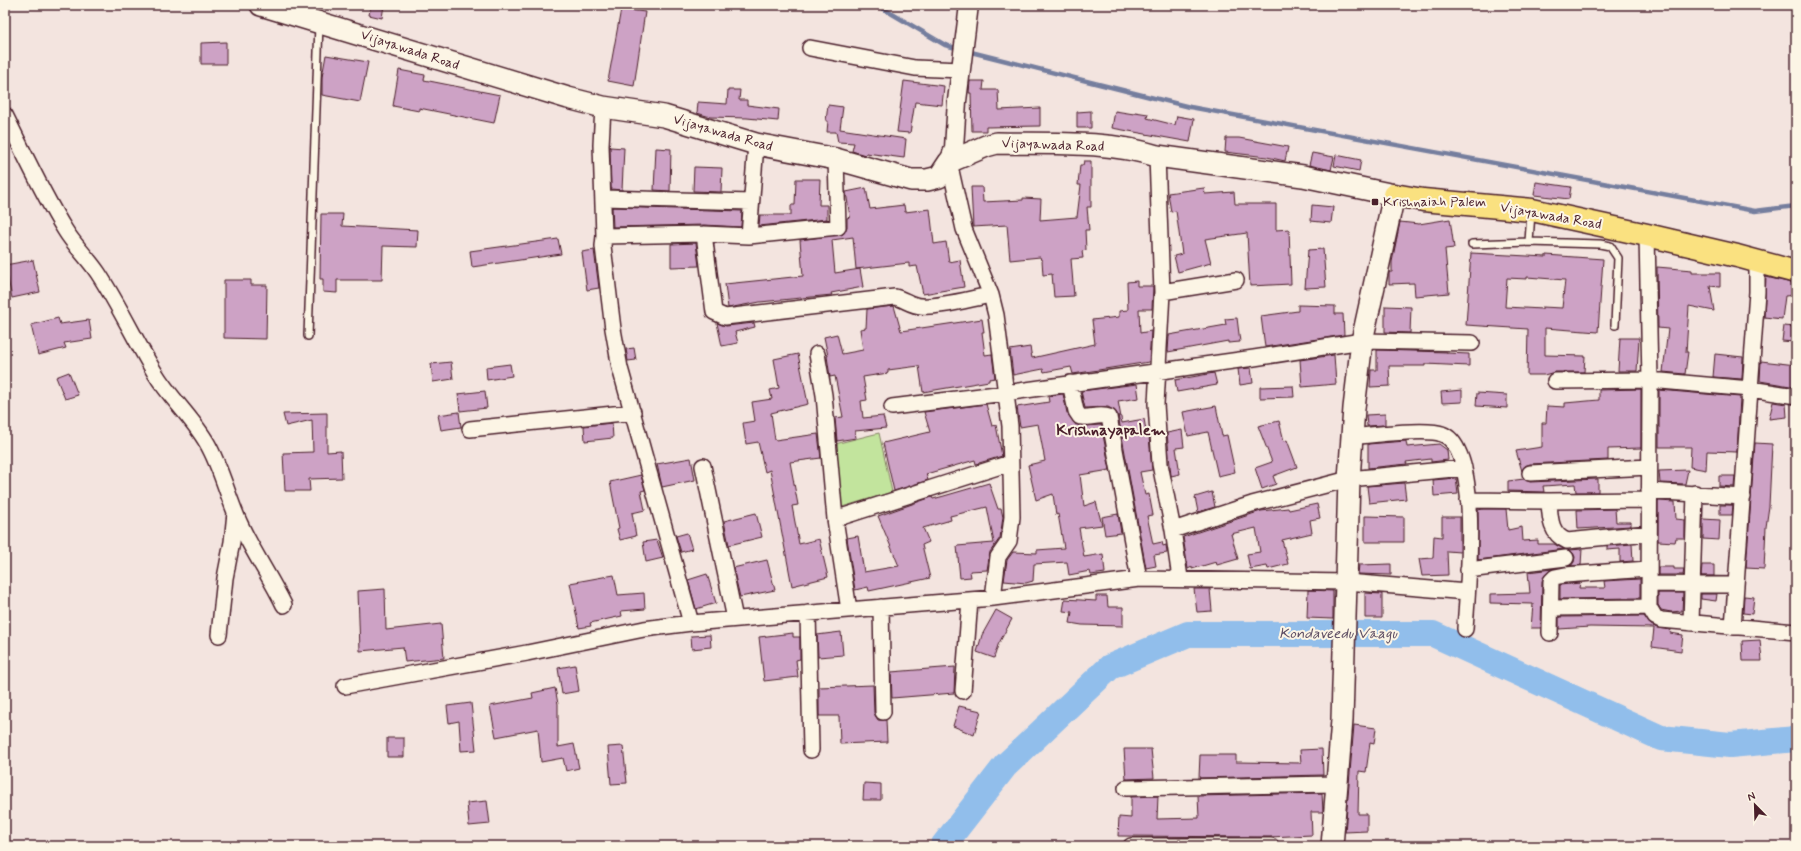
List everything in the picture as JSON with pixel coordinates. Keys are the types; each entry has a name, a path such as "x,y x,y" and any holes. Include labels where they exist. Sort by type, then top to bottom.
{"main road":[{"name":"Vijayawada Road","path":"261,5 568,98 603,106 664,116 756,144 836,159 911,180 927,180 938,177 949,162 986,146 998,143 1089,144 1136,150 1157,156 1303,176 1423,200 1532,210 1647,234 1796,272"},
{"path":"1332,846 1342,720 1351,437 1362,341 1394,195"}],"street":[{"path":"969,12 954,148 949,162 964,229 991,295 996,315 1010,426 1012,517 1009,541 998,557 992,598"},
{"path":"810,48 915,68 962,67"},
{"path":"603,106 601,145 603,246 613,329 620,368 691,623"},
{"path":"5,115 48,201 66,231 97,273 170,396 194,422 208,444 222,475 235,512 284,605"},
{"path":"748,236 756,144"},
{"path":"1157,156 1162,292 1156,404 1160,464 1173,530 1180,578"},
{"path":"604,236 704,234 748,236 838,227 836,159"},
{"path":"603,198 751,202"},
{"path":"704,234 714,312 725,317 895,297 904,299 915,305 928,306 991,295"},
{"path":"1647,234 1650,380 1649,608 1655,617 1661,620 1796,632"},
{"path":"1733,627 1757,292 1757,261"},
{"path":"1162,292 1236,280"},
{"path":"892,407 1005,393 1254,358 1362,341 1472,343"},
{"path":"817,354 824,395 834,518 850,610"},
{"path":"1555,381 1650,380 1750,389 1796,396"},
{"path":"1070,383 1076,411 1080,417 1086,418 1103,415 1109,417 1138,579"},
{"path":"470,428 633,412"},
{"path":"1351,437 1428,432 1442,434 1454,442 1461,456 1464,468 1470,518 1465,629"},
{"path":"834,518 1010,464"},
{"path":"703,466 735,619"},
{"path":"1530,473 1649,467"},
{"path":"1173,530 1266,500 1349,479 1464,468"},
{"path":"1468,500 1549,501 1695,493 1743,497"},
{"path":"1691,623 1695,493"},
{"path":"1549,501 1551,525 1559,536 1567,541 1649,533"},
{"path":"219,635 225,578 232,542 235,512"},
{"path":"1564,575 1567,541"},
{"path":"1468,570 1566,558"},
{"path":"1550,633 1551,581 1555,577 1564,575 1648,569"},
{"path":"345,686 527,653 644,629 735,619 992,598 1138,579 1180,578 1346,582 1467,592"},
{"path":"1649,584 1736,585"},
{"path":"963,691 970,600"},
{"path":"881,607 883,712"},
{"path":"1551,608 1649,608"},
{"path":"808,613 810,750"},
{"path":"1126,788 1337,784"},
{"path":"1131,846 1271,846"}],"lane":[{"path":"308,336 319,22"},
{"path":"1529,242 1532,210"},
{"path":"1472,244 1529,242 1600,244 1610,246 1618,258 1615,325"}],"green space":[{"path":"879,433 892,492 842,507 831,445"}],"building":[{"path":"371,5 384,5 382,18 369,15"},
{"path":"621,9 645,12 634,86 608,81"},
{"path":"226,42 226,64 201,64 201,43"},
{"path":"326,55 368,62 360,102 322,95 322,77"},
{"path":"399,70 425,75 424,80 500,95 494,123 419,108 419,111 393,106"},
{"path":"904,81 944,86 942,105 915,102 910,133 897,132"},
{"path":"970,81 984,81 983,90 998,90 999,110 1040,108 1040,126 986,127 986,131 972,131 971,93 969,93"},
{"path":"728,90 740,90 739,100 747,100 747,105 779,109 778,121 710,117 697,113 698,102 727,104"},
{"path":"828,105 843,107 840,129 906,139 904,158 866,153 865,155 852,151 854,143 838,142 836,132 827,132 828,121 826,121"},
{"path":"1091,111 1091,128 1077,128 1077,112"},
{"path":"1115,111 1134,114 1135,112 1148,114 1147,118 1175,125 1177,116 1194,119 1190,142 1112,128"},
{"path":"1226,138 1239,138 1288,147 1285,161 1267,157 1225,152"},
{"path":"610,147 624,148 622,190 611,189"},
{"path":"656,148 671,149 670,191 654,190"},
{"path":"1312,153 1334,157 1331,170 1309,165"},
{"path":"1336,155 1361,160 1359,171 1334,166"},
{"path":"1084,161 1091,161 1091,207 1087,207 1089,230 1085,230 1086,250 1082,251 1083,258 1071,259 1074,296 1054,297 1052,274 1043,275 1042,260 1040,257 1010,260 1007,225 973,227 971,187 982,187 983,202 1023,200 1023,198 1041,199 1040,220 1077,217 1081,185 1078,185 1080,165 1083,165"},
{"path":"694,167 722,168 721,192 693,191"},
{"path":"796,179 820,179 819,205 827,205 827,219 759,226 760,215 791,215 791,205 795,205"},
{"path":"1536,182 1571,187 1569,199 1534,195"},
{"path":"866,188 870,209 904,205 905,212 930,209 934,244 946,242 949,262 960,260 964,287 923,294 917,266 909,267 909,263 856,269 853,237 832,240 835,273 860,269 863,287 831,293 832,295 760,302 728,308 725,284 803,276 800,240 843,234 847,227 847,218 850,217 846,192"},
{"path":"1204,188 1205,194 1234,192 1235,204 1276,204 1276,230 1289,229 1291,284 1250,286 1247,233 1205,239 1211,263 1178,272 1174,256 1182,254 1176,211 1171,212 1168,193"},
{"path":"1312,205 1333,207 1331,223 1311,221"},
{"path":"612,207 742,211 741,227 704,225 613,227"},
{"path":"321,214 343,214 342,226 418,230 417,247 383,246 382,280 337,280 337,293 323,292 323,279 320,279"},
{"path":"1450,219 1454,248 1445,249 1449,293 1415,296 1414,283 1389,284 1389,272 1392,272 1392,262 1400,222 1419,224"},
{"path":"558,239 561,254 472,267 470,251"},
{"path":"696,243 699,266 671,267 671,244"},
{"path":"1323,249 1326,287 1305,288 1308,250"},
{"path":"594,250 599,288 587,290 582,252"},
{"path":"1471,253 1546,257 1546,255 1603,259 1598,332 1545,328 1545,355 1585,356 1584,372 1555,372 1544,375 1527,375 1528,329 1466,325","holes":["1527,277 1565,280 1562,308 1542,307 1542,309 1505,307 1507,278 1527,279"]},
{"path":"33,260 40,292 12,298 5,265"},
{"path":"1657,267 1692,270 1692,273 1720,273 1720,287 1710,286 1714,311 1689,306 1686,352 1688,352 1685,374 1663,372 1668,329 1658,328"},
{"path":"1766,277 1796,284 1796,295 1785,296 1782,319 1764,317"},
{"path":"224,280 251,280 251,285 267,285 266,339 224,338"},
{"path":"1137,281 1137,286 1153,286 1152,309 1139,309 1140,333 1151,331 1149,362 1073,374 1071,367 1044,372 1043,369 1013,375 1010,350 1030,347 1032,358 1095,344 1092,320 1119,317 1119,311 1128,310 1127,282"},
{"path":"1298,305 1335,306 1335,314 1343,314 1344,335 1265,347 1261,316 1298,311"},
{"path":"894,306 901,331 982,319 985,355 992,354 995,378 989,379 989,381 923,392 919,366 888,370 888,373 863,377 867,400 861,401 863,418 883,416 886,428 855,431 856,438 837,441 835,418 843,417 835,376 830,377 824,337 837,334 842,354 863,350 860,329 866,328 867,309"},
{"path":"1385,306 1411,307 1410,333 1385,332"},
{"path":"58,318 60,324 89,320 92,339 64,343 66,348 38,355 31,325"},
{"path":"1237,318 1240,342 1228,343 1228,341 1168,352 1169,335 1226,325 1225,319"},
{"path":"717,323 726,326 754,323 755,327 735,332 738,343 722,346"},
{"path":"1784,326 1795,327 1794,342 1782,341"},
{"path":"1620,338 1639,338 1637,371 1618,371"},
{"path":"634,348 636,360 628,361 626,349"},
{"path":"1377,350 1469,354 1469,366 1425,364 1425,366 1389,366 1390,386 1370,387 1371,370 1377,370"},
{"path":"798,354 808,404 771,413 775,440 818,434 821,458 790,462 798,505 792,506 799,544 819,539 828,577 792,586 770,470 765,472 758,442 746,444 743,423 755,421 752,402 772,399 770,390 779,388 774,359"},
{"path":"1715,354 1743,357 1742,379 1713,377"},
{"path":"1334,355 1336,384 1302,387 1300,360"},
{"path":"1761,361 1796,365 1796,387 1760,381"},
{"path":"451,362 453,379 433,382 431,364"},
{"path":"510,364 512,376 487,380 486,367"},
{"path":"1251,368 1253,383 1240,385 1238,369"},
{"path":"69,372 78,395 65,399 56,377"},
{"path":"1214,373 1217,385 1177,392 1175,380"},
{"path":"1137,384 1139,398 1118,401 1122,423 1144,419 1147,436 1149,436 1152,470 1140,472 1145,495 1149,494 1153,515 1147,516 1153,544 1162,542 1163,546 1166,545 1167,553 1154,555 1156,566 1146,568 1118,415 1115,411 1108,407 1085,408 1081,391"},
{"path":"1293,386 1294,397 1260,398 1260,387"},
{"path":"1641,389 1641,448 1608,449 1608,460 1530,464 1525,466 1522,471 1516,451 1542,447 1542,423 1546,423 1547,406 1565,407 1565,403 1599,400 1599,390"},
{"path":"1462,390 1462,402 1442,403 1441,392"},
{"path":"1659,390 1740,397 1737,452 1707,451 1706,470 1690,467 1691,447 1659,447"},
{"path":"485,391 487,408 460,411 458,394"},
{"path":"1477,393 1507,395 1507,408 1476,406"},
{"path":"1063,394 1067,413 1075,424 1084,426 1101,425 1110,470 1080,475 1084,506 1096,502 1102,525 1079,528 1084,557 1103,554 1105,573 1091,575 1090,571 1069,575 1067,562 1034,564 1033,581 1026,583 1004,581 1007,560 1013,552 1037,553 1037,550 1064,548 1058,514 1056,515 1053,494 1036,500 1028,465 1045,461 1038,424 1020,427 1017,407 1049,402 1048,396"},
{"path":"1773,402 1786,404 1787,417 1769,419"},
{"path":"986,404 992,426 996,425 1002,456 976,464 975,460 926,474 928,480 894,491 883,443 930,432 924,412"},
{"path":"1216,406 1222,436 1227,435 1235,472 1218,476 1208,432 1188,436 1183,412"},
{"path":"459,412 461,427 441,430 438,415"},
{"path":"327,413 327,452 341,451 342,478 309,479 310,491 285,491 283,453 313,452 312,420 286,426 283,414"},
{"path":"1385,414 1385,425 1367,426 1366,415"},
{"path":"1279,421 1284,441 1287,440 1297,467 1273,476 1276,484 1262,489 1255,468 1272,462 1258,426"},
{"path":"612,423 613,438 585,441 584,426"},
{"path":"1182,430 1184,447 1176,448 1180,474 1171,476 1167,433"},
{"path":"1406,441 1407,447 1439,444 1447,450 1448,460 1431,462 1431,459 1406,462 1407,464 1368,468 1368,444"},
{"path":"1755,443 1772,444 1764,569 1746,568"},
{"path":"691,458 695,480 662,487 657,464"},
{"path":"1688,470 1685,484 1660,483 1659,471"},
{"path":"641,475 645,490 641,491 645,510 632,513 636,536 620,540 610,482"},
{"path":"1719,476 1735,476 1734,487 1719,486"},
{"path":"1456,478 1458,494 1434,496 1433,480"},
{"path":"1524,479 1530,482 1598,479 1598,492 1576,492 1575,484 1543,486 1544,492 1508,491 1508,481"},
{"path":"989,483 998,509 1001,509 1003,517 1000,538 990,552 987,570 970,571 971,577 960,578 957,546 994,543 987,507 950,516 951,520 923,528 929,542 922,545 930,578 869,591 868,587 855,590 847,538 858,536 864,572 899,566 878,516 932,497 933,499"},
{"path":"1404,483 1406,499 1369,503 1367,486"},
{"path":"1212,492 1215,507 1198,512 1195,497"},
{"path":"1658,501 1675,502 1676,519 1685,520 1685,538 1676,538 1675,542 1658,541"},
{"path":"1317,504 1320,518 1310,520 1312,533 1282,540 1288,564 1268,569 1267,566 1250,569 1247,554 1260,552 1256,528 1231,534 1238,559 1217,565 1216,562 1188,569 1183,537 1261,511 1288,508 1289,510"},
{"path":"1720,505 1733,505 1732,515 1720,515"},
{"path":"1506,509 1508,530 1522,527 1523,541 1538,540 1538,544 1554,544 1564,549 1478,560 1478,510"},
{"path":"1615,509 1616,522 1631,522 1631,526 1578,529 1577,510"},
{"path":"756,513 762,537 729,545 724,521"},
{"path":"1118,514 1121,533 1105,535 1102,517"},
{"path":"1365,516 1404,517 1404,542 1365,542"},
{"path":"1442,517 1460,517 1460,552 1447,551 1448,575 1422,576 1419,559 1433,558 1434,536 1442,537"},
{"path":"1703,519 1720,520 1719,540 1703,539"},
{"path":"687,533 692,549 681,552 676,536"},
{"path":"657,540 663,558 646,562 643,542"},
{"path":"1632,544 1633,561 1620,562 1620,549 1607,550 1607,546"},
{"path":"1582,549 1581,565 1571,566 1575,557 1570,550"},
{"path":"767,560 775,590 740,597 733,568"},
{"path":"1391,564 1391,575 1358,574 1359,565"},
{"path":"1702,565 1714,565 1714,576 1701,576"},
{"path":"1658,567 1674,567 1674,569 1684,569 1683,575 1658,575"},
{"path":"1552,569 1545,575 1542,581 1541,628 1531,628 1533,604 1490,603 1490,594 1530,593 1528,572"},
{"path":"707,574 716,603 696,609 688,580"},
{"path":"614,575 618,595 644,593 645,609 621,611 622,616 590,623 591,626 579,628 570,583"},
{"path":"1640,579 1640,598 1560,599 1560,585 1580,583 1579,588 1605,588 1604,581"},
{"path":"385,589 386,630 441,624 444,658 405,662 403,647 360,651 358,591"},
{"path":"1194,589 1210,589 1212,611 1197,612"},
{"path":"1308,590 1333,591 1333,619 1307,618"},
{"path":"1365,593 1382,594 1382,618 1365,618"},
{"path":"1658,593 1683,593 1682,611 1671,612 1661,610 1658,605"},
{"path":"1701,594 1717,594 1716,601 1701,599"},
{"path":"1096,596 1107,596 1108,607 1123,607 1123,626 1082,625 1070,623 1072,612 1063,611 1065,599 1096,601"},
{"path":"1744,596 1754,597 1752,614 1743,613"},
{"path":"996,610 1012,619 998,645 994,658 977,652 982,635"},
{"path":"1644,616 1651,625 1657,628 1671,630 1670,633 1683,635 1681,651 1652,647 1654,628 1590,627 1559,629 1559,617"},
{"path":"841,632 843,655 818,657 817,635"},
{"path":"793,633 793,637 800,637 800,659 796,660 798,677 764,681 759,637"},
{"path":"710,635 711,647 692,649 691,636"},
{"path":"1760,640 1762,661 1743,661 1742,641"},
{"path":"575,665 579,691 562,694 558,668"},
{"path":"955,667 954,693 892,698 891,672"},
{"path":"873,685 874,713 878,720 886,720 887,742 840,744 839,716 819,716 819,687"},
{"path":"555,688 558,704 558,747 574,744 579,768 566,771 563,758 541,762 538,729 496,737 490,706 533,698 532,693"},
{"path":"471,703 476,750 461,751 459,721 449,723 447,706"},
{"path":"959,706 981,711 974,735 953,726"},
{"path":"1354,725 1376,728 1374,744 1370,743 1366,772 1359,771 1358,814 1367,814 1367,831 1345,832"},
{"path":"387,738 404,738 404,757 387,757"},
{"path":"623,746 627,783 611,784 608,747"},
{"path":"1124,749 1151,749 1154,778 1126,779"},
{"path":"1322,749 1323,775 1199,778 1200,755 1236,755 1236,762 1301,763 1300,750"},
{"path":"864,783 881,784 881,800 863,800"},
{"path":"1322,793 1323,812 1311,812 1312,835 1269,837 1118,836 1119,817 1131,818 1131,797 1158,796 1157,819 1199,818 1198,796"},
{"path":"487,801 490,824 469,826 467,803"}],"waterway":[{"path":"877,5 945,45 960,49"},
{"path":"967,51 1190,107 1755,211 1796,206"},
{"name":"Kondaveedu Vaagu","path":"943,846 1005,766 1110,667 1188,634 1433,634 1661,738 1730,745 1796,739"}],"place":[{"name":"Krishnaiah Palem","path":"1375,202"}],"district":[{"name":"Krishnayapalem","path":"1111,430"}]}
